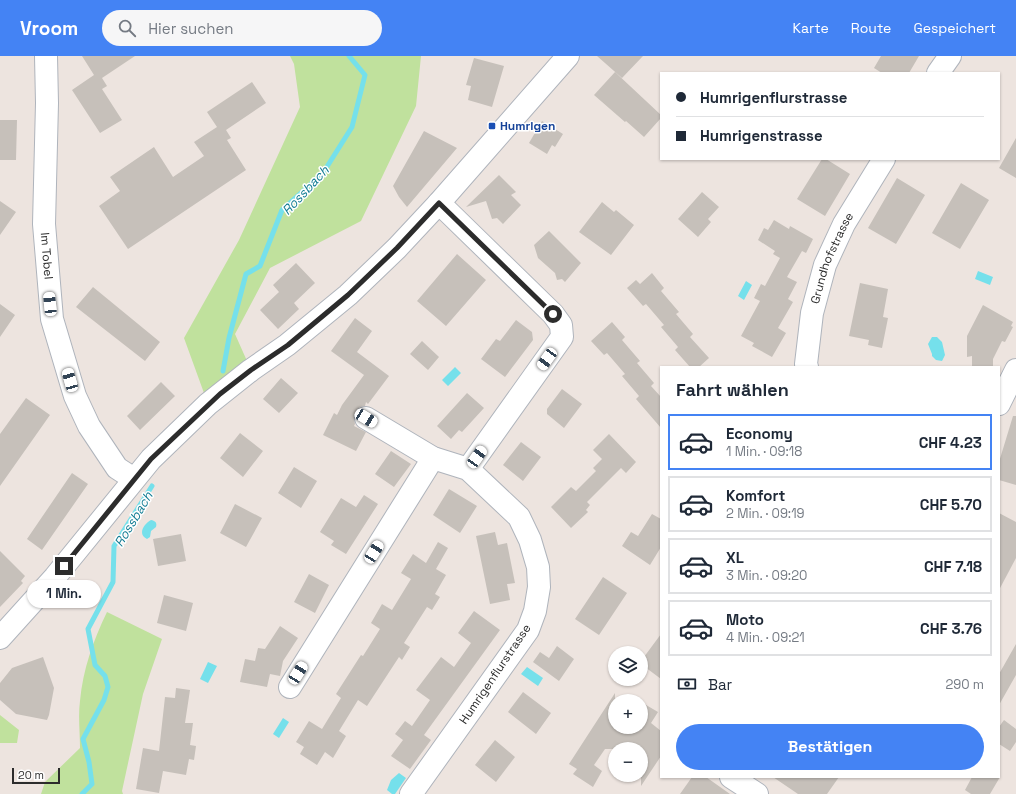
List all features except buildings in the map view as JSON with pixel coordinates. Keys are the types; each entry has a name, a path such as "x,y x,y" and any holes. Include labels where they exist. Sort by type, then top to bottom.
{"street":[{"name":"Im Tobel","path":"46,56 47,103 44,224 52,319 75,396 89,426 117,468 134,479"},
{"path":"0,638 55,576 151,459 214,399 251,370 288,345 348,295 397,248 439,203 568,56"},
{"path":"939,72 950,56"},
{"name":"Grundhofstrasse","path":"807,366 812,313 825,265 844,224 883,160"},
{"path":"439,203 553,314 561,325 562,337 468,469"},
{"path":"1000,402 1016,370"},
{"name":"Humrigenflurstrasse","path":"366,418 433,458 468,469 519,517 530,540 538,567 539,587 535,611 528,630 411,794"},
{"path":"290,687 433,458"},
{"path":"733,784 757,794"}],"green space":[{"path":"290,56 421,56 416,106 361,221 270,268 235,334 251,370 208,404 184,338 239,240 300,107 294,64"},
{"path":"107,612 162,639 143,694 122,791 123,794 41,794 45,782 80,748 79,707 81,689 93,644"},
{"path":"0,715 19,730 17,743 0,743"}],"water":[{"path":"978,271 993,277 990,285 975,279"},
{"path":"746,281 752,285 744,300 738,296"},
{"path":"932,337 937,337 942,342 945,355 942,361 936,360 932,356 928,344"},
{"path":"455,367 461,373 448,386 442,380"},
{"path":"151,520 156,522 156,527 151,531 150,537 147,539 144,537 142,532 144,526"},
{"path":"208,662 217,666 208,683 200,679"},
{"path":"527,667 543,678 538,686 521,674"},
{"path":"283,718 289,722 279,738 273,734"},
{"path":"399,773 406,778 395,794 392,794 387,790 391,780"}],"waterway":[{"name":"Rossbach","path":"223,371 229,338 246,274 260,266 282,210 323,173 352,127 365,75 349,56"},
{"name":"Rossbach","path":"82,794 92,784 89,762 83,739 104,700 108,687 105,676 95,665 88,629 113,582 114,546 152,486"}],"place":[{"name":"Humrigen","path":"492,126"}],"route":[{"path":"64,566 151,459 220,394 251,370 288,345 348,295 397,248 439,203 553,314"}]}
